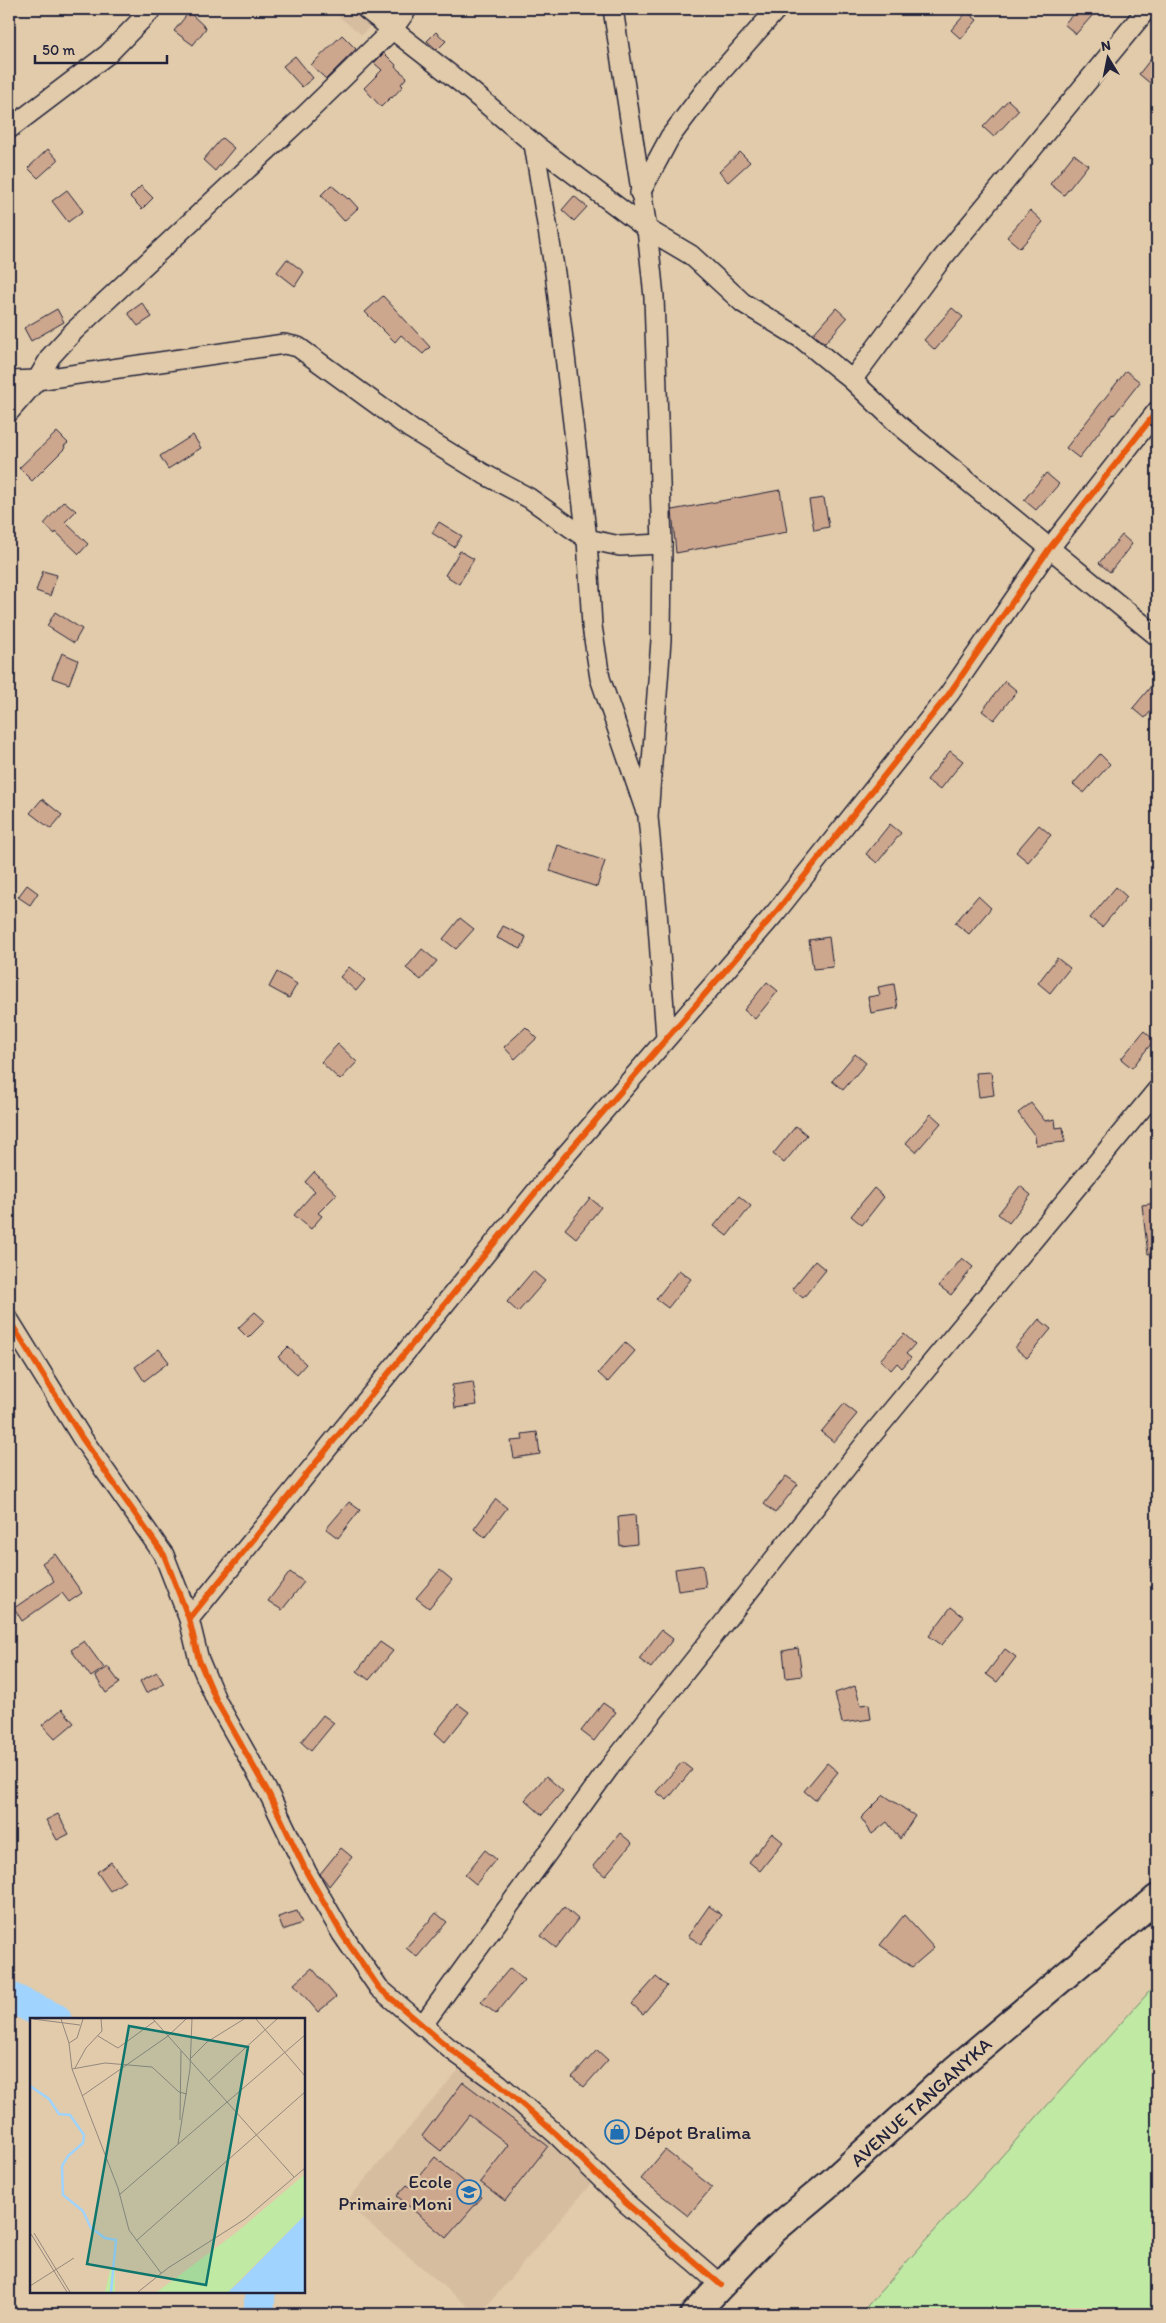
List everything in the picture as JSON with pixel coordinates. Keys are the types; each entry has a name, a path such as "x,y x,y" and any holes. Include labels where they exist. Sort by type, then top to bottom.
{"street":[{"path":"9,129 108,54 152,9"},
{"path":"366,9 466,86 534,144 623,212 647,229 691,255 743,303 802,339 852,380 899,425 1157,636"},
{"path":"9,412 37,380 51,356 74,331 304,116 392,29 407,9"},
{"path":"612,9 642,192 654,297 662,544 661,640 648,818 666,1037"},
{"path":"623,212 642,192 670,137 710,84 777,9"},
{"path":"852,380 940,260 1148,9"},
{"path":"534,144 555,273 587,539 592,626 600,678 648,818"},
{"path":"9,381 37,380 191,360 284,344 298,348 411,429 484,474 529,498 587,539 620,546 662,544"},
{"path":"188,1619 558,1163 776,912 949,694 1049,549 1157,411"},
{"path":"422,2026 609,1768 872,1435 1157,1090"},
{"path":"9,1320 82,1438 164,1555 188,1619 199,1660 217,1702 269,1794 307,1873 342,1934 379,1988 422,2026 499,2084 556,2134 626,2203 721,2285"},
{"name":"AVENUE TANGANYKA","path":"694,2314 773,2231 830,2183 954,2070 1157,1898"}],"shaded area":[{"path":"329,9 384,9 362,35"},
{"name":"Ecole Primaire Moni","path":"461,2067 594,2180 480,2314 477,2314 345,2203"}],"green space":[{"path":"1157,1983 1157,2314 860,2314"}],"building":[{"path":"1078,9 1098,9 1076,34 1064,24"},
{"path":"189,12 206,28 193,45 174,31"},
{"path":"967,12 977,20 961,39 951,30"},
{"path":"436,32 446,41 437,50 427,41"},
{"path":"342,35 356,49 326,79 311,65"},
{"path":"1157,51 1157,76 1151,84 1139,74"},
{"path":"384,53 396,65 395,67 407,77 401,84 403,86 381,107 364,88 382,70 374,63"},
{"path":"295,56 313,78 302,87 283,66"},
{"path":"1008,100 1019,110 994,137 983,127"},
{"path":"222,138 234,148 215,171 203,160"},
{"path":"48,149 58,160 38,178 28,168"},
{"path":"740,152 750,162 728,182 719,172"},
{"path":"1074,154 1088,165 1064,195 1050,184"},
{"path":"331,185 349,198 358,208 344,221 321,195"},
{"path":"141,186 153,198 142,209 130,197"},
{"path":"67,190 83,211 68,222 52,201"},
{"path":"574,196 587,207 574,221 562,210"},
{"path":"1030,210 1043,222 1020,248 1007,237"},
{"path":"287,259 304,272 295,286 277,272"},
{"path":"383,296 430,347 423,354 401,335 395,342 365,312"},
{"path":"142,303 152,317 138,326 128,313"},
{"path":"836,308 847,318 825,343 813,334"},
{"path":"952,308 963,317 935,350 924,340"},
{"path":"57,309 64,322 31,341 24,328"},
{"path":"1126,371 1140,382 1079,458 1066,448"},
{"path":"57,432 68,443 32,481 19,468"},
{"path":"193,435 201,448 168,469 160,456"},
{"path":"1046,473 1059,484 1036,510 1024,500"},
{"path":"780,490 787,532 676,553 672,510"},
{"path":"824,498 829,527 814,530 809,500"},
{"path":"64,501 76,511 65,522 88,544 79,554 56,532 55,534 44,524"},
{"path":"439,522 462,536 454,547 432,533"},
{"path":"1122,535 1132,544 1110,572 1099,563"},
{"path":"460,551 474,559 459,584 445,575"},
{"path":"43,571 57,575 50,596 36,591"},
{"path":"55,612 82,629 74,643 47,626"},
{"path":"62,653 78,660 69,684 52,678"},
{"path":"1157,679 1157,704 1145,718 1133,708"},
{"path":"1005,681 1017,691 994,720 982,711"},
{"path":"950,751 963,761 940,790 927,780"},
{"path":"1100,754 1110,764 1084,793 1073,784"},
{"path":"42,799 62,815 51,829 30,813"},
{"path":"890,824 901,833 877,863 866,854"},
{"path":"1039,825 1051,835 1028,862 1016,852"},
{"path":"558,845 605,861 597,887 550,871"},
{"path":"27,885 38,893 30,905 18,897"},
{"path":"1116,887 1127,897 1102,927 1090,918"},
{"path":"978,896 991,908 969,934 955,923"},
{"path":"460,918 474,929 456,949 443,939"},
{"path":"503,926 526,937 521,949 497,938"},
{"path":"829,937 833,967 813,969 809,940"},
{"path":"422,949 437,961 421,980 406,968"},
{"path":"1057,958 1070,968 1050,993 1038,983"},
{"path":"349,967 365,980 356,991 340,977"},
{"path":"277,972 297,984 289,998 269,987"},
{"path":"767,982 778,991 755,1019 744,1010"},
{"path":"894,984 898,1008 871,1013 868,997 880,995 878,987"},
{"path":"526,1027 537,1038 515,1059 504,1047"},
{"path":"1144,1031 1154,1040 1132,1068 1121,1059"},
{"path":"338,1044 357,1062 340,1080 321,1062"},
{"path":"855,1054 866,1063 843,1090 832,1081"},
{"path":"991,1072 994,1095 979,1097 976,1073"},
{"path":"1031,1103 1045,1121 1055,1119 1056,1128 1063,1127 1065,1142 1036,1145 1035,1136 1018,1113"},
{"path":"931,1114 941,1123 916,1152 906,1143"},
{"path":"796,1126 807,1135 784,1163 773,1154"},
{"path":"314,1172 337,1194 318,1213 322,1216 311,1229 294,1215 315,1191 305,1182"},
{"path":"1020,1186 1031,1195 1009,1223 998,1214"},
{"path":"874,1188 884,1197 862,1225 851,1216"},
{"path":"739,1196 751,1206 727,1236 714,1226"},
{"path":"590,1198 601,1207 576,1238 565,1229"},
{"path":"1157,1203 1157,1253 1148,1254 1142,1205"},
{"path":"962,1258 973,1267 951,1295 939,1286"},
{"path":"815,1261 826,1270 803,1298 792,1289"},
{"path":"679,1270 691,1279 668,1308 656,1299"},
{"path":"533,1271 545,1281 518,1312 507,1302"},
{"path":"255,1312 265,1321 248,1338 238,1328"},
{"path":"1039,1319 1051,1329 1027,1358 1015,1348"},
{"path":"904,1334 915,1344 906,1354 911,1358 902,1368 897,1363 891,1370 880,1360"},
{"path":"625,1342 635,1351 608,1382 598,1373"},
{"path":"288,1347 306,1364 297,1374 278,1357"},
{"path":"159,1349 169,1362 144,1381 135,1367"},
{"path":"473,1382 477,1405 455,1408 452,1385"},
{"path":"844,1404 857,1414 834,1442 821,1432"},
{"path":"537,1432 540,1454 514,1458 511,1441 523,1440 522,1434"},
{"path":"786,1476 798,1484 775,1513 764,1504"},
{"path":"496,1499 507,1508 485,1537 474,1529"},
{"path":"349,1502 360,1510 338,1538 326,1529"},
{"path":"635,1515 637,1544 620,1546 618,1517"},
{"path":"55,1554 82,1593 69,1602 62,1593 22,1621 14,1608 54,1581 42,1563"},
{"path":"703,1565 706,1587 678,1591 675,1569"},
{"path":"440,1570 452,1580 429,1608 416,1598"},
{"path":"290,1572 304,1582 282,1610 268,1601"},
{"path":"951,1607 964,1617 942,1645 929,1636"},
{"path":"661,1630 673,1639 651,1668 639,1659"},
{"path":"84,1641 104,1668 91,1677 71,1650"},
{"path":"380,1642 393,1651 369,1680 357,1671"},
{"path":"798,1648 802,1676 786,1678 783,1651"},
{"path":"1005,1649 1016,1657 997,1682 986,1674"},
{"path":"108,1667 120,1683 106,1693 95,1676"},
{"path":"157,1672 164,1684 146,1693 140,1681"},
{"path":"855,1686 861,1705 869,1704 871,1719 842,1723 835,1693"},
{"path":"603,1703 616,1712 594,1741 581,1731"},
{"path":"458,1704 469,1712 445,1742 435,1733"},
{"path":"62,1709 74,1723 55,1739 42,1725"},
{"path":"323,1715 334,1723 311,1751 301,1742"},
{"path":"682,1762 692,1770 667,1800 656,1792"},
{"path":"827,1763 838,1772 815,1800 804,1791"},
{"path":"546,1776 563,1791 542,1815 525,1800"},
{"path":"884,1795 915,1816 900,1839 887,1822 872,1834 861,1818"},
{"path":"58,1814 69,1834 57,1840 46,1820"},
{"path":"620,1833 632,1843 605,1876 593,1866"},
{"path":"772,1833 783,1842 760,1871 749,1862"},
{"path":"341,1848 352,1857 329,1886 320,1874"},
{"path":"485,1850 496,1859 476,1884 465,1875"},
{"path":"111,1862 125,1881 110,1891 97,1872"},
{"path":"709,1906 722,1915 701,1944 688,1936"},
{"path":"564,1907 578,1919 556,1948 541,1936"},
{"path":"297,1911 302,1923 283,1930 278,1917"},
{"path":"436,1913 447,1922 417,1957 406,1948"},
{"path":"904,1915 934,1948 912,1967 880,1945"},
{"path":"312,1968 336,1997 318,2012 294,1984"},
{"path":"510,1968 524,1980 496,2014 481,2002"},
{"path":"656,1977 667,1986 643,2014 632,2004"},
{"path":"597,2050 608,2060 584,2087 572,2077"},
{"path":"463,2082 548,2146 505,2201 480,2182 509,2145 469,2115 441,2151 422,2136"},
{"path":"665,2150 712,2187 688,2216 641,2179"},
{"path":"435,2157 482,2197 446,2238 397,2196 407,2185 410,2187"}],"waterway":[{"path":"9,1997 54,2018"},
{"path":"259,2314 260,2293"}],"cycle path":[{"path":"189,1619 565,1156 776,912 949,694 1049,549 1157,411"},
{"path":"9,1320 82,1438 164,1555 189,1619 199,1660 217,1702 269,1794 307,1873 342,1934 379,1988 449,2048 499,2084 556,2134 626,2203 721,2285"}],"place":[{"name":"Dépot Bralima","path":"617,2132"},
{"name":"Ecole Primaire Moni","path":"469,2192"}]}
